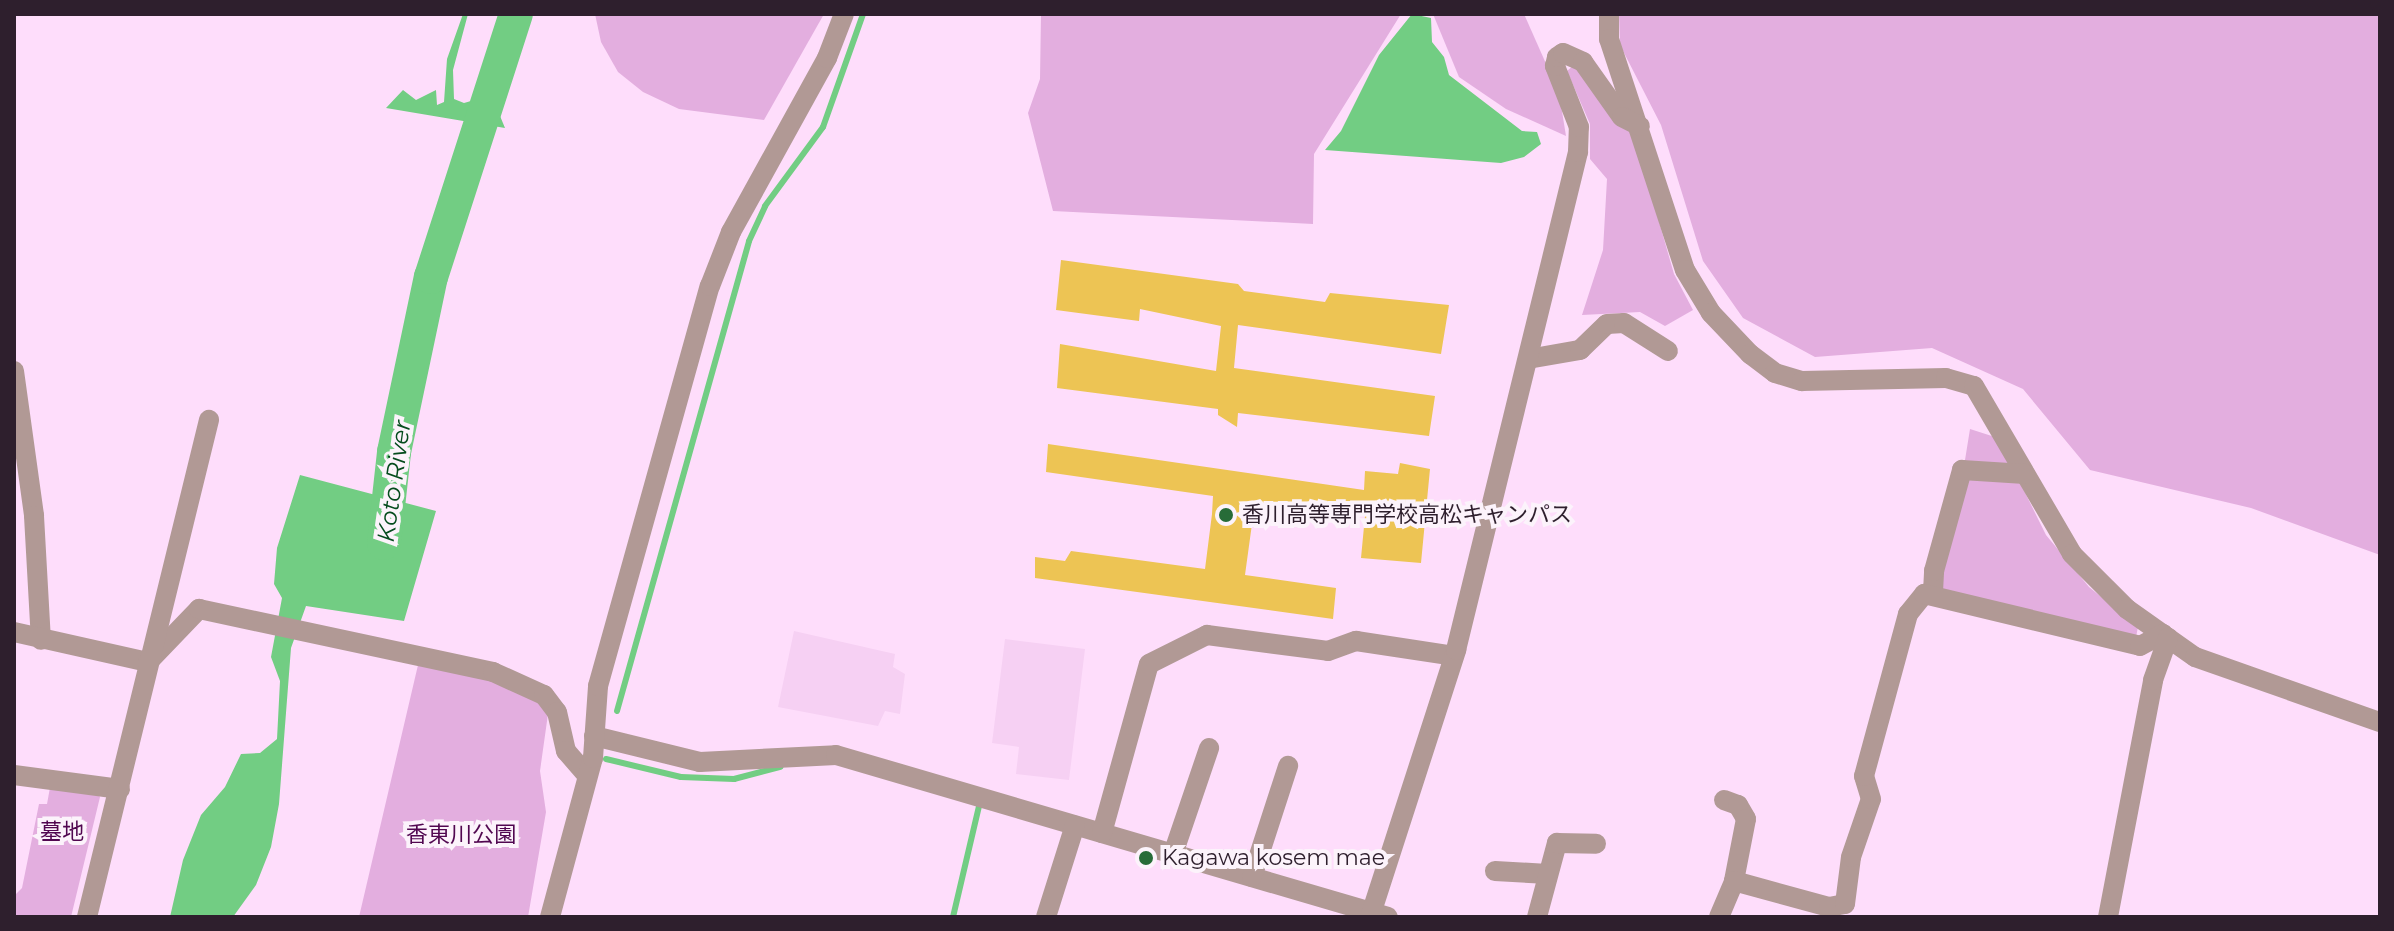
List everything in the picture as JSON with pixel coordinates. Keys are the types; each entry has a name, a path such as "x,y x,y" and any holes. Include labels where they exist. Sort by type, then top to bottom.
{"street":[{"path":"550,917 594,736 598,686 710,286 731,232 827,58 844,14"},
{"path":"1609,14 1609,39 1685,270 1711,313 1750,354 1775,373 1802,381 1946,378 1974,386 2072,554 2127,609 2195,657 2380,722"},
{"path":"594,736 700,762 810,752 836,755 1377,915 1454,656 1578,152 1579,127 1555,66 1557,57 1563,53 1583,62 1622,117 1640,126"},
{"path":"1528,359 1580,350 1607,324 1624,323 1668,351"},
{"path":"14,371 34,516 41,640"},
{"path":"87,917 209,420"},
{"path":"1933,592 1934,571 1962,470 2025,474"},
{"path":"1734,881 1829,907 1845,904 1851,857 1871,799 1864,776 1908,614 1924,594 1933,592 2140,646 2166,636"},
{"path":"148,662 199,609 493,672 544,695 557,712 566,751 586,774"},
{"path":"14,632 148,662"},
{"path":"1102,833 1149,664 1207,635 1328,651 1356,641 1454,656"},
{"path":"2108,917 2153,680 2166,636"},
{"path":"1173,854 1209,748"},
{"path":"1252,877 1288,766"},
{"path":"14,775 120,789"},
{"path":"1719,917 1734,881 1746,819 1738,805 1724,800"},
{"path":"1046,917 1075,825"},
{"path":"1537,917 1557,843 1596,844"},
{"path":"1495,871 1548,874"}],"shaded area":[{"path":"463,14 468,14 453,70 454,99 464,103 478,99 500,56 513,14 524,14 493,99 505,128 386,108 403,90 416,100 436,90 437,105 444,102 447,59"},
{"path":"1412,14 1431,18 1432,42 1444,57 1449,75 1522,131 1537,132 1541,144 1524,157 1501,163 1325,150 1341,131 1379,55"},
{"path":"300,475 436,511 404,621 306,606 291,648 279,804 271,847 256,885 233,917 170,917 183,860 201,815 225,787 241,754 260,753 277,739 280,681 271,657 282,598 274,584 277,548"},
{"path":"794,631 895,654 893,667 905,674 900,714 885,711 878,726 778,707"},
{"path":"1005,639 1085,649 1069,780 1016,774 1019,747 992,743"}],"green space":[{"path":"595,14 824,14 764,120 679,109 643,92 618,72 601,42"},
{"path":"1041,14 1401,14 1314,154 1313,224 1053,211 1028,113 1040,79"},
{"path":"1433,14 1524,14 1559,93 1566,136 1506,109 1459,77"},
{"path":"1619,14 2380,14 2380,555 2251,508 2090,470 2023,389 1932,348 1815,357 1743,318 1703,261 1661,125 1620,45"},
{"path":"1574,65 1635,138 1674,274 1693,310 1665,326 1640,312 1582,315 1603,250 1607,179 1590,159 1590,124 1567,71"},
{"path":"1970,429 1998,438 2046,535 2089,587 2138,627 2136,637 1943,589 1938,574 1960,491"},
{"name":"香東川公園","path":"418,665 471,673 533,697 548,714 540,771 546,812 528,917 359,917"},
{"name":"墓地","path":"51,782 95,789 100,797 71,917 14,917 14,896 22,888 39,804 47,804"}],"building":[{"path":"1061,260 1238,284 1244,291 1325,302 1330,293 1449,305 1441,354 1238,325 1234,368 1435,396 1429,436 1238,413 1237,427 1218,415 1218,409 1057,388 1060,344 1216,371 1221,326 1140,309 1139,321 1056,310"},
{"path":"1048,444 1364,490 1365,471 1398,474 1400,463 1430,469 1421,563 1361,558 1365,516 1255,502 1245,575 1336,588 1333,619 1035,578 1035,557 1065,561 1071,551 1205,569 1212,514 1213,496 1046,472"}],"waterway":[{"name":"Koto River","path":"384,543 394,452 431,277 516,14"},
{"path":"617,711 749,241 765,206 823,127 863,14"},
{"path":"606,759 681,777 734,779 780,767"},
{"path":"953,917 980,802"}],"place":[{"name":"香川高等専門学校高松キャンパス","path":"1226,515"},
{"name":"Kagawa kosem mae","path":"1146,858"}]}
